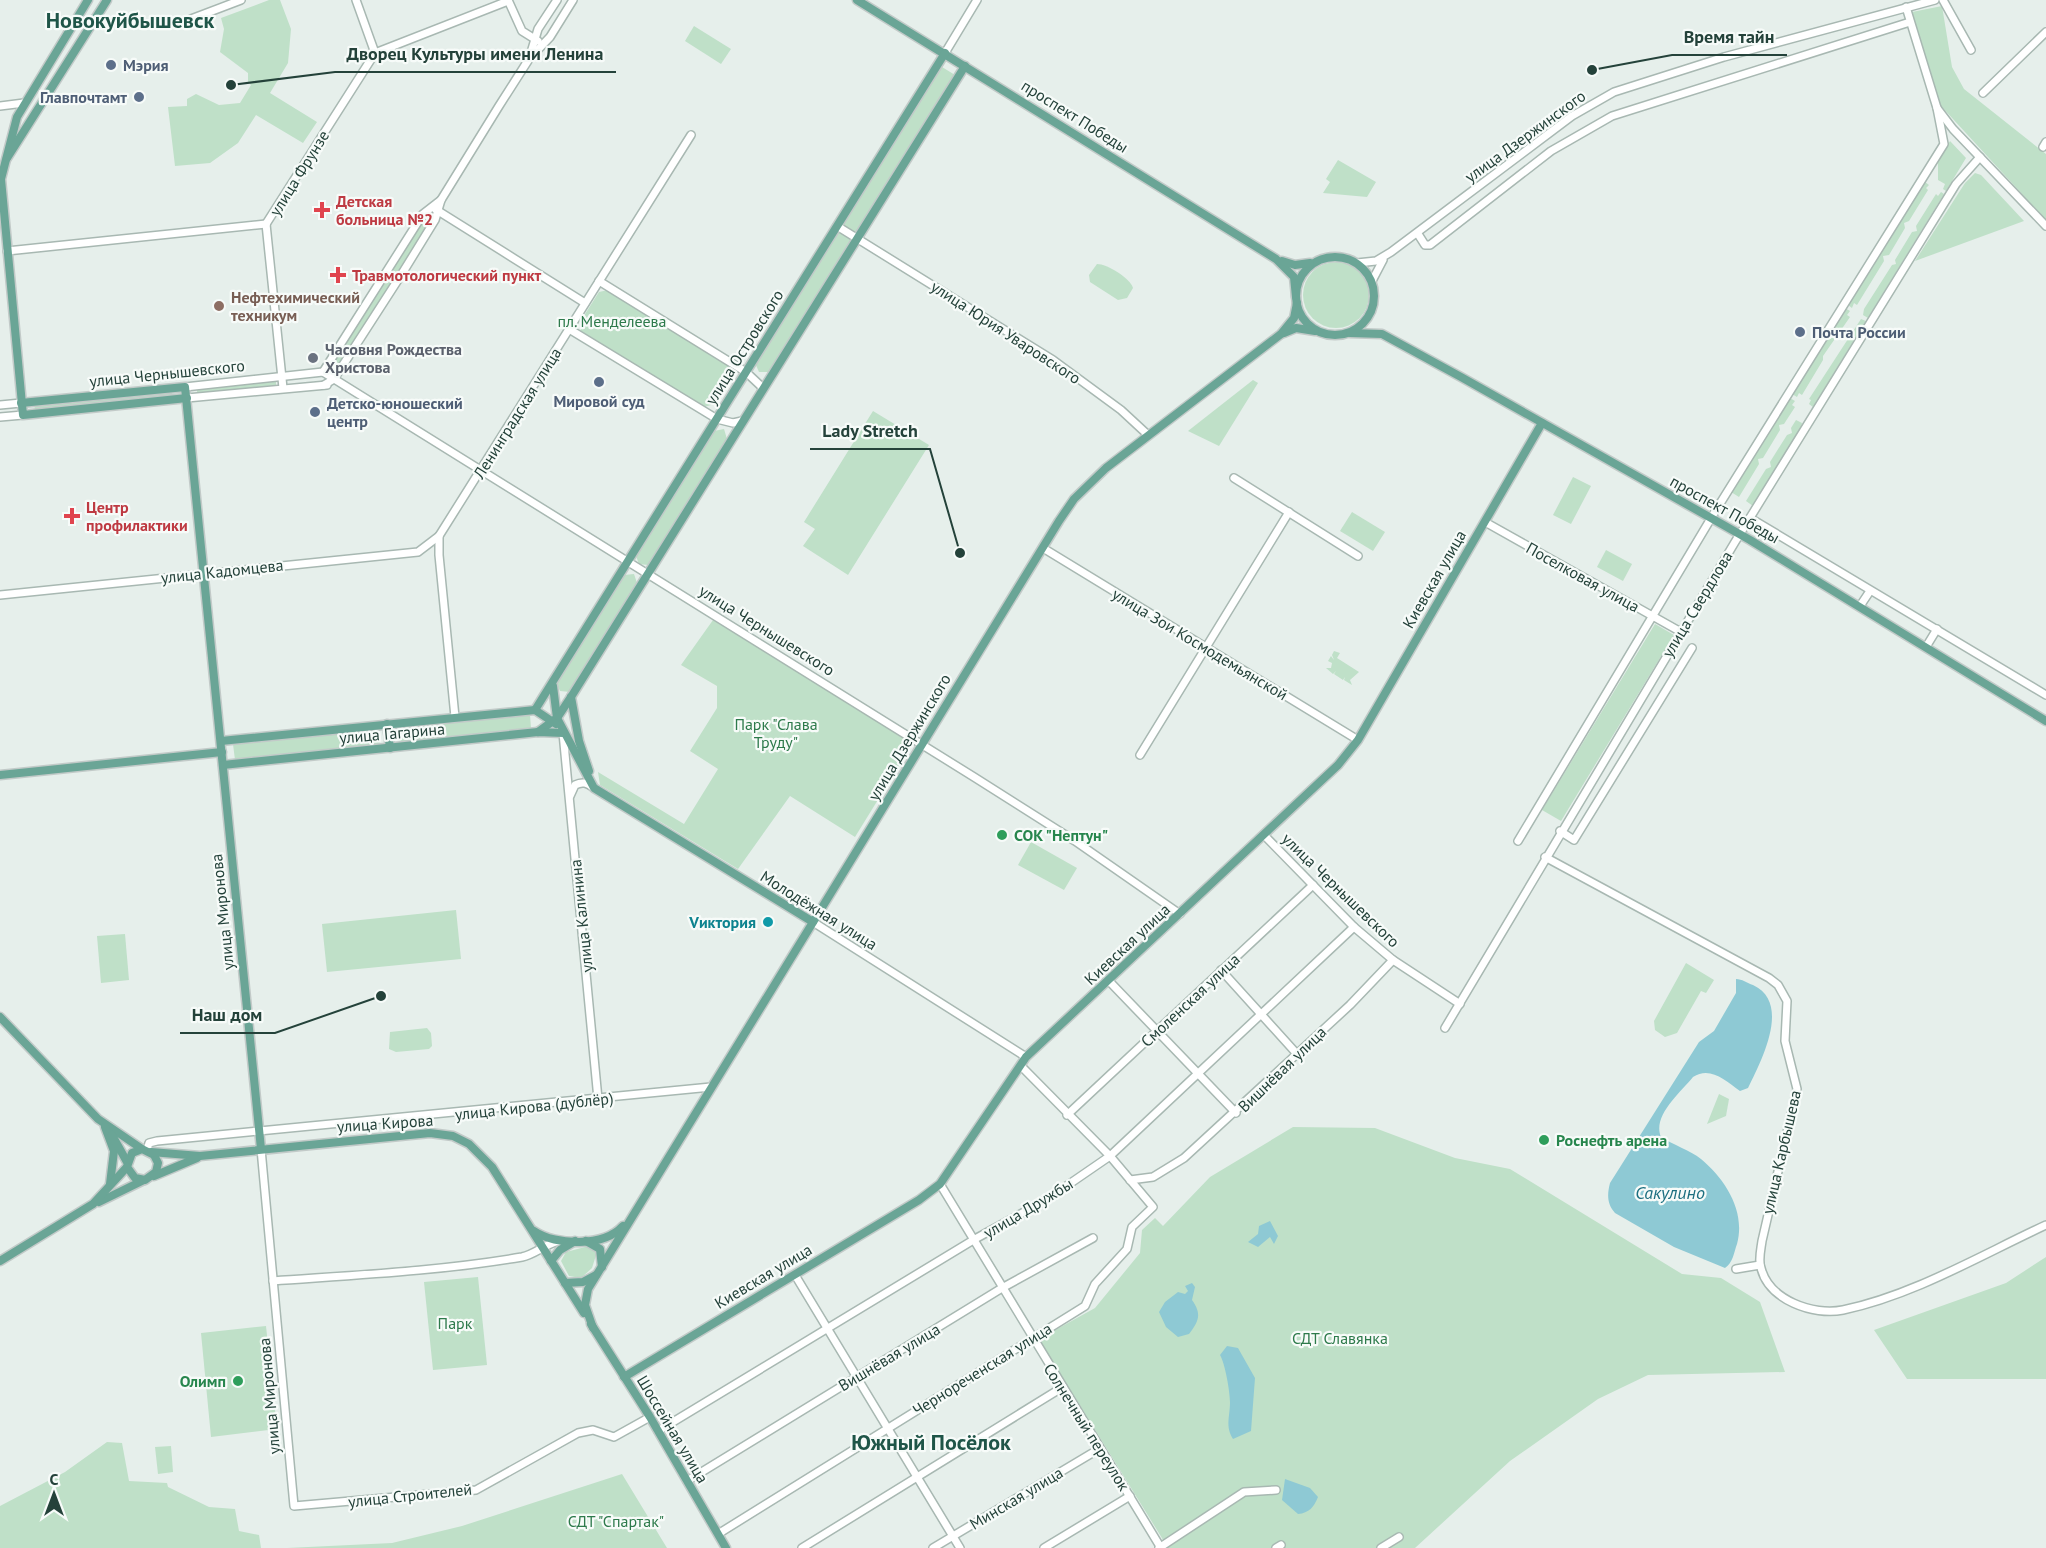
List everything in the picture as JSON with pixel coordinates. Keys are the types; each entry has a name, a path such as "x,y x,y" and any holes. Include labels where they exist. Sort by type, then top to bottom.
{"main road":[{"path":"86,34 93,15 90,0"},
{"path":"23,415 0,185 12,132 24,104 90,0"},
{"path":"5,161 106,0"},
{"name":"проспект Победы","path":"857,0 1276,259 1294,277 1296,300"},
{"name":"улица Островского","path":"536,710 945,53"},
{"path":"538,732 555,719 571,697 965,66"},
{"path":"24,104 37,110"},
{"path":"1340,257 1357,263 1372,281 1375,296 1370,315 1350,333 1334,335 1320,332 1302,317 1296,300 1302,273 1316,261 1340,257"},
{"name":"проспект Победы","path":"1276,259 1295,265 1316,261"},
{"name":"улица Дзержинского","path":"593,1328 585,1300 631,1216 1074,499 1106,468 1281,334 1294,318 1296,300"},
{"name":"проспект Победы","path":"1370,315 1374,325 1382,334 1740,534 2046,721"},
{"name":"улица Дзержинского","path":"1281,334 1296,328 1320,332"},
{"name":"проспект Победы","path":"1350,333 1382,334"},
{"name":"улица Чернышевского","path":"21,403 185,387"},
{"name":"улица Миронова","path":"185,387 261,1149"},
{"name":"улица Чернышевского","path":"23,415 187,398"},
{"name":"Киевская улица","path":"624,1377 919,1200 940,1184 1026,1057 1338,765 1358,740 1542,423"},
{"path":"553,685 555,694 571,697"},
{"path":"553,685 555,719 594,788"},
{"path":"571,697 579,741 594,788"},
{"path":"536,710 555,719"},
{"path":"536,710 538,732"},
{"name":"улица Гагарина","path":"221,741 536,710"},
{"path":"387,724 390,748"},
{"name":"улица Гагарина","path":"223,765 538,732 563,733"},
{"path":"0,775 222,752"},
{"name":"Молодёжная улица","path":"594,788 813,922"},
{"name":"улица Кирова","path":"0,1017 98,1119 146,1150 200,1156 430,1132 453,1136 469,1144 485,1157 593,1328"},
{"path":"98,1119 121,1147 132,1175 149,1178"},
{"path":"105,1127 114,1151 113,1175 108,1189"},
{"path":"93,1204 108,1189 127,1164 132,1153 146,1150 158,1163 149,1178"},
{"path":"0,1261 93,1204 200,1156"},
{"path":"585,1241 613,1234 631,1216"},
{"path":"531,1229 546,1238 561,1241 585,1241 594,1243 600,1249 600,1270 583,1282 565,1283"},
{"path":"551,1261 560,1250 575,1241"},
{"name":"Шоссейная улица","path":"593,1328 658,1431 726,1548"}],"street":[{"path":"191,19 241,0"},
{"path":"356,0 375,53 508,1 519,27 543,43"},
{"path":"529,59 538,29 556,0"},
{"path":"338,381 403,272 434,209 529,59 550,37 573,0"},
{"name":"улица Островского","path":"945,53 977,0"},
{"name":"улица Дзержинского","path":"1357,263 1376,261 1389,254 1572,116 1614,92 1724,57 1935,0"},
{"path":"1943,0 1971,50"},
{"path":"1906,8 1936,108 2046,226"},
{"name":"улица Дзержинского","path":"1418,234 1425,244 1430,245 1551,152 1612,116 1910,22"},
{"path":"1983,93 2046,32"},
{"name":"улица Фрунзе","path":"7,251 266,224 375,53"},
{"path":"0,106 24,104"},
{"name":"улица Свердлова","path":"1518,841 1711,518 1944,144 1936,108"},
{"name":"Ленинградская улица","path":"439,536 691,135"},
{"name":"улица Свердлова","path":"1445,1028 1560,831 1740,534 1956,184 1980,157"},
{"path":"434,209 585,303"},
{"path":"323,372 423,214 434,209"},
{"path":"266,224 283,388"},
{"name":"улица Юрия Уваровского","path":"837,226 1053,360 1121,410 1148,435"},
{"name":"улица Дзержинского","path":"1372,281 1377,268 1389,254"},
{"path":"599,281 746,372 763,388"},
{"path":"569,329 717,419 733,423 742,421"},
{"name":"улица Чернышевского","path":"185,387 323,372 1075,841 1180,914"},
{"name":"улица Чернышевского","path":"187,398 324,385 338,381"},
{"name":"улица Чернышевского","path":"0,405 21,403"},
{"name":"улица Чернышевского","path":"0,417 23,415"},
{"path":"1234,478 1358,555"},
{"path":"1140,755 1289,512"},
{"path":"1750,518 2046,695"},
{"name":"Поселковая улица","path":"1485,522 1681,632"},
{"path":"439,536 439,559 455,717"},
{"name":"улица Кадомцева","path":"0,595 418,552 439,536"},
{"name":"улица Зои Космодемьянской","path":"1042,548 1358,740"},
{"path":"1860,606 1870,591"},
{"path":"1926,647 1937,629"},
{"path":"1560,831 1574,840 1692,648"},
{"name":"улица Калинина","path":"563,733 598,1099"},
{"path":"569,798 572,789 580,783 585,782 594,788"},
{"name":"улица Чернышевского","path":"1264,835 1354,927 1393,960 1460,1004"},
{"name":"улица Карбышева","path":"1545,857 1769,978 1784,993 1787,1009 1785,1041 1797,1089 1765,1218 1760,1265"},
{"name":"Смоленская улица","path":"1067,1115 1313,885"},
{"name":"Молодёжная улица","path":"813,922 1026,1057"},
{"name":"улица Дружбы","path":"658,1431 975,1239 1046,1200 1110,1156 1196,1072 1354,927"},
{"name":"Вишнёвая улица","path":"1130,1180 1153,1177 1184,1158 1236,1113 1377,980 1393,960"},
{"path":"1221,970 1297,1054"},
{"path":"1109,981 1236,1113"},
{"name":"Чернореченская улица","path":"718,1534 1085,1306 1095,1284 1127,1249 1132,1227 1153,1207 1110,1156 1020,1066"},
{"name":"улица Кирова (дублёр)","path":"146,1150 149,1143 157,1141 711,1088"},
{"name":"улица Миронова","path":"261,1149 294,1506"},
{"name":"Солнечный переулок","path":"940,1184 1160,1548"},
{"path":"1736,1269 1760,1265 1765,1279 1785,1299 1806,1308 1825,1311 1843,1310 1911,1289 2046,1225"},
{"name":"Вишнёвая улица","path":"687,1481 1002,1288 1093,1238"},
{"path":"273,1281 420,1270 525,1256 561,1241"},
{"path":"795,1275 960,1548"},
{"path":"802,1548 1063,1387"},
{"name":"улица Строителей","path":"294,1506 476,1490 578,1433 594,1430 614,1437 650,1418"},
{"name":"Минская улица","path":"933,1548 1099,1449"},
{"path":"1160,1548 1244,1492 1276,1490"},
{"path":"1044,1548 1130,1496"},
{"path":"1381,1548 1399,1537"}],"green space":[{"path":"269,0 280,0 291,29 288,63 270,93 317,122 303,143 256,115 238,143 210,163 175,166 168,107 187,106 187,99 196,94 219,105 240,103 251,85 248,82 248,73 220,52 224,29 221,18"},
{"path":"1942,6 1952,67 1964,89 2046,154 2046,220 1941,106 1912,12"},
{"path":"694,26 731,49 721,64 685,41"},
{"path":"942,67 955,75 855,234 841,226"},
{"path":"1950,141 1966,158 1946,191 1943,189 1945,184 1938,180 1938,161"},
{"path":"1338,160 1376,182 1367,197 1323,193 1330,182 1326,179"},
{"path":"1975,173 1981,175 2024,221 1915,261 1965,183"},
{"path":"1925,182 1929,185 1926,188 1928,190 1909,221 1904,223 1905,228 1889,255 1883,256 1884,261 1857,305 1854,303 1852,308 1848,305"},
{"path":"1941,192 1944,194 1868,318 1863,315 1864,309 1892,265 1896,264 1895,260 1912,232 1917,231 1916,226 1936,194 1938,196"},
{"path":"424,216 430,220 335,374 329,371"},
{"path":"840,228 854,236 769,372 759,372 755,363"},
{"path":"1329,262 1343,262 1355,267 1364,276 1369,295 1367,308 1360,319 1343,328 1329,328 1317,323 1308,314 1303,302 1303,288 1308,276 1317,267"},
{"path":"1097,264 1112,269 1128,280 1133,288 1127,298 1118,300 1090,282 1089,275"},
{"name":"пл. Менделеева","path":"608,290 730,365 731,372 711,405 704,407 581,331 580,322 599,292"},
{"path":"1845,308 1850,311 1847,315 1850,317 1823,356 1823,360 1802,395 1799,393 1797,397 1792,394"},
{"path":"1861,319 1866,321 1813,407 1809,404 1811,400 1809,399"},
{"path":"276,379 276,386 197,394 197,387"},
{"path":"1253,380 1258,383 1219,446 1188,431"},
{"path":"172,390 172,397 35,410 34,403"},
{"path":"1790,398 1795,401 1792,405 1795,407 1784,424 1779,425 1780,430 1763,458 1758,459 1759,464 1739,497 1731,492"},
{"path":"873,411 929,445 848,575 803,546 815,529 804,522"},
{"path":"1796,420 1802,423 1801,428 1753,506 1746,501 1766,469 1771,467 1770,462 1787,435 1792,433 1791,428"},
{"path":"724,429 727,439 648,565 639,564 636,556 714,431"},
{"path":"1573,477 1591,486 1571,524 1553,515"},
{"path":"1352,512 1385,532 1373,551 1340,531"},
{"path":"1606,550 1632,564 1623,581 1597,567"},
{"path":"634,574 637,583 570,692 560,691 556,683 624,575"},
{"name":"Парк \"Слава Труду\"","path":"713,620 913,743 855,837 790,796 738,869 600,785 598,772 684,824 718,769 690,751 717,708 717,686 681,665"},
{"path":"1655,624 1674,635 1561,821 1542,810"},
{"path":"1334,651 1340,653 1337,658 1359,672 1350,680 1352,685 1344,680 1345,677 1343,680 1334,674 1336,671 1333,674 1326,668 1331,668 1332,663 1328,661 1331,656 1334,660 1332,655"},
{"path":"530,714 531,729 399,743 397,728"},
{"path":"378,729 380,745 235,760 233,744"},
{"path":"1031,842 1077,868 1064,890 1018,865"},
{"path":"456,910 461,959 327,972 322,924"},
{"path":"125,934 129,980 101,983 97,936"},
{"path":"1686,963 1714,980 1706,993 1701,991 1677,1033 1665,1037 1655,1030 1654,1021"},
{"path":"427,1028 431,1033 432,1046 429,1049 396,1052 389,1049 390,1032"},
{"path":"1719,1094 1729,1099 1726,1116 1707,1124"},
{"name":"СДТ Славянка","path":"1293,1127 1375,1128 1455,1158 1510,1169 1682,1274 1721,1278 1760,1302 1785,1372 1648,1375 1598,1399 1510,1461 1415,1548 1159,1548 1165,1543 1039,1339 1095,1308 1140,1253 1142,1230 1155,1218 1163,1226 1210,1177"},
{"path":"589,1246 597,1252 592,1268 581,1278 569,1276 561,1261 566,1252"},
{"path":"2046,1257 2046,1379 1907,1379 1874,1330 2006,1283"},
{"name":"Парк","path":"478,1277 487,1365 433,1370 424,1282"},
{"name":"Олимп","path":"266,1326 277,1429 211,1437 201,1333"},
{"path":"107,1442 122,1443 129,1481 167,1483 168,1487 209,1507 235,1509 239,1531 259,1535 261,1548 0,1548 0,1506 65,1472"},
{"path":"171,1446 173,1472 158,1474 155,1447"},
{"name":"СДТ \"Спартак\"","path":"622,1474 667,1548 287,1548 392,1543 462,1526"}],"water":[{"name":"Сакулино","path":"1736,979 1753,985 1765,993 1772,1018 1766,1048 1748,1088 1740,1091 1717,1076 1699,1074 1693,1077 1669,1105 1660,1121 1659,1129 1661,1137 1697,1156 1710,1167 1731,1197 1739,1220 1739,1232 1733,1257 1725,1268 1674,1247 1615,1213 1610,1206 1608,1195 1610,1183 1699,1042 1714,1031 1736,993"},
{"path":"1270,1221 1278,1236 1274,1244 1270,1237 1258,1247 1248,1242 1258,1234 1259,1226"},
{"path":"1192,1283 1195,1287 1192,1300 1198,1317 1189,1334 1178,1337 1166,1327 1159,1312 1165,1302 1178,1292 1185,1294 1188,1291 1185,1286"},
{"path":"1227,1346 1238,1348 1255,1378 1251,1431 1233,1439 1229,1426 1228,1385 1220,1355"},
{"path":"1285,1479 1310,1488 1318,1497 1311,1509 1298,1514 1282,1500"}],"place":[{"name":"Мэрия","path":"111,65"},
{"name":"Время тайн","path":"1592,70"},
{"name":"Дворец Культуры имени Ленина","path":"231,85"},
{"name":"Главпочтамт","path":"139,97"},
{"name":"Детская больница №2","path":"322,210"},
{"name":"Травмотологический пункт","path":"338,275"},
{"name":"Нефтехимический техникум","path":"219,306"},
{"name":"Почта России","path":"1800,332"},
{"name":"Часовня Рождества Христова","path":"313,358"},
{"name":"Мировой суд","path":"599,382"},
{"name":"Детско-юношеский центр","path":"315,412"},
{"name":"Центр профилактики","path":"72,516"},
{"name":"Lady Stretch","path":"960,553"},
{"name":"СОК \"Нептун\"","path":"1002,835"},
{"name":"Vиктория","path":"768,922"},
{"name":"Наш дом","path":"381,996"},
{"name":"Роснефть арена","path":"1544,1140"},
{"name":"Олимп","path":"238,1381"}],"district":[{"name":"Новокуйбышевск","path":"130,20"},
{"name":"Южный Посёлок","path":"931,1442"}]}
